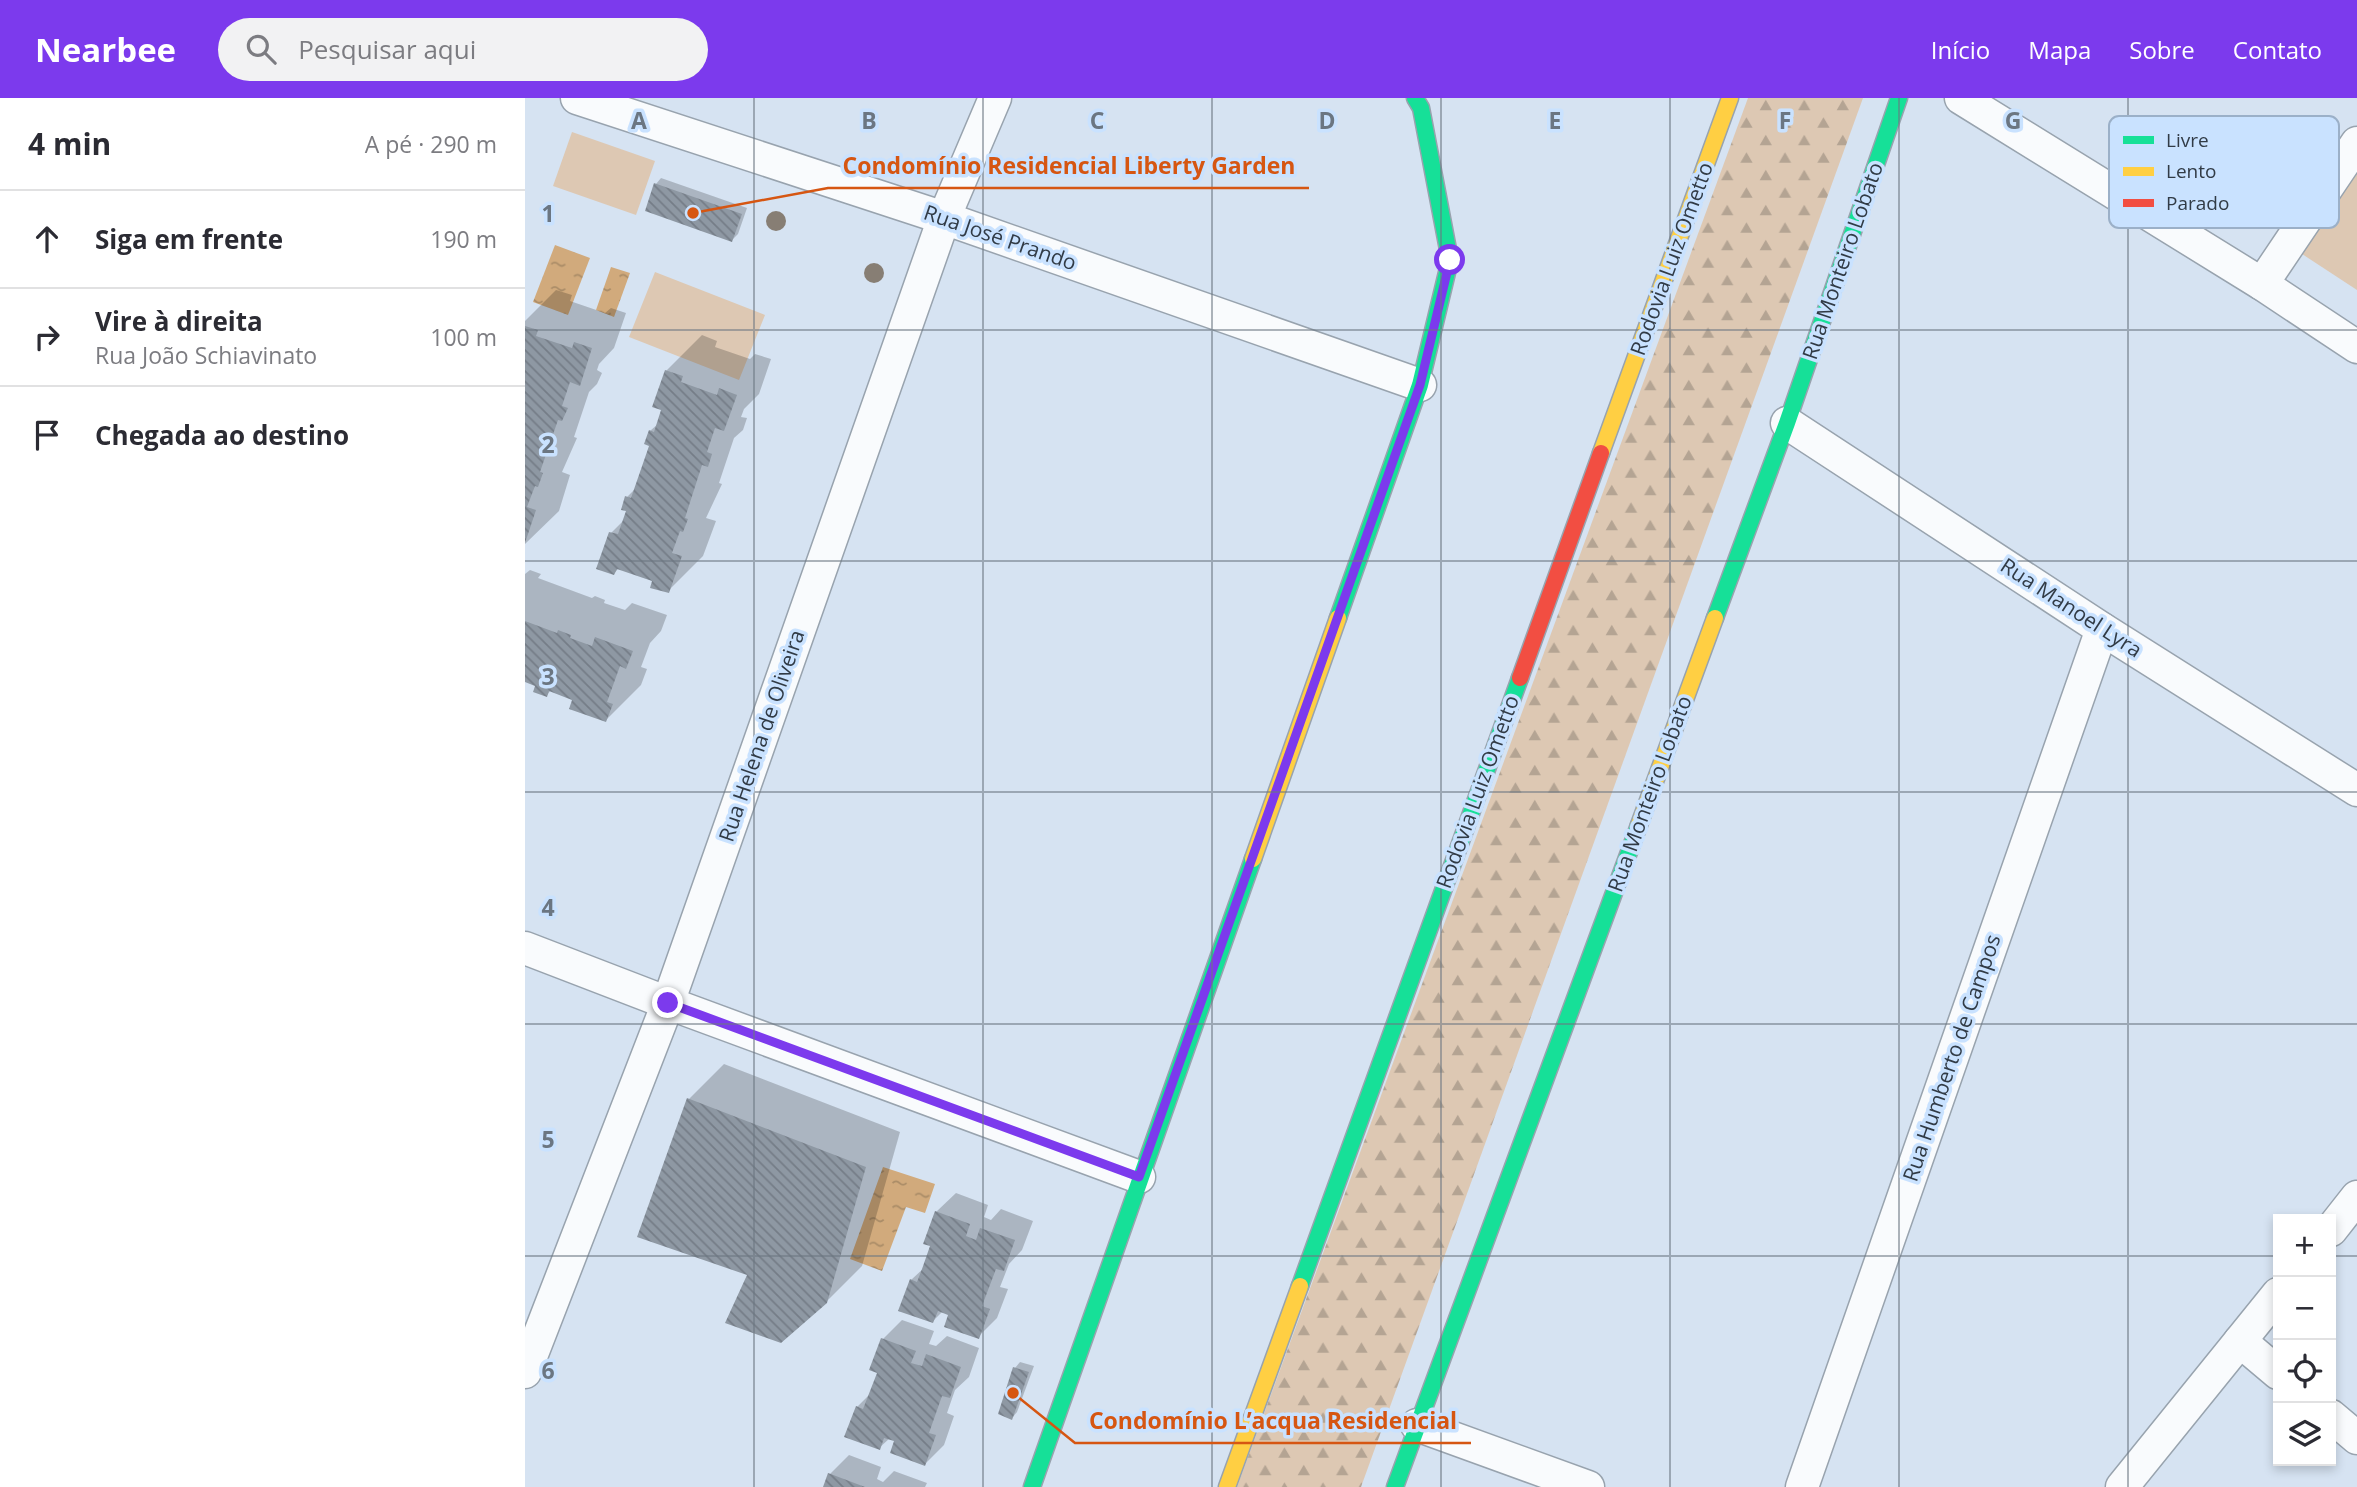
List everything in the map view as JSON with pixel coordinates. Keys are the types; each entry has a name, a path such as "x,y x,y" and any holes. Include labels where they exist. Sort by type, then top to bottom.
{"street":[{"name":"Rua José Prando","path":"577,98 944,218 1420,385"},
{"name":"Rua Helena de Oliveira","path":"525,1372 668,1003 944,218 995,98"},
{"path":"1032,1487 1420,385 1450,260 1421,108 1415,98"},
{"name":"Rodovia Luiz Ometto","path":"1227,1487 1730,98"},
{"name":"Rua Monteiro Lobato","path":"1395,1487 1787,423 1899,98"},
{"path":"1961,98 2109,189"},
{"path":"2339,170 2357,143"},
{"path":"2171,228 2357,347"},
{"path":"2262,284 2300,228"},
{"name":"Rua Manoel Lyra","path":"1787,423 2102,629 2357,790"},
{"name":"Rua Humberto de Campos","path":"1802,1487 2102,629"},
{"path":"525,948 1139,1177"},
{"path":"2336,1224 2357,1197"},
{"path":"2122,1487 2273,1300"},
{"path":"2240,1341 2273,1369"},
{"path":"2336,1420 2357,1438"},
{"path":"1417,1425 1588,1487"}],"green space":[{"path":"1748,98 1863,98 1361,1487 1237,1487"},
{"path":"572,132 655,161 636,215 553,186"},
{"path":"2357,163 2357,290 2299,252 2315,228 2339,228 2339,191"},
{"path":"655,272 765,315 739,380 629,337"}],"water":[{"path":"555,245 590,258 568,315 533,302"},
{"path":"611,267 630,273 614,317 596,310"},
{"path":"883,1167 935,1184 925,1213 906,1207 882,1271 850,1259"}],"building":[{"path":"654,183 742,214 732,242 645,211"},
{"path":"525,326 538,330 536,336 572,348 574,342 592,348 580,386 570,382 562,406 568,408 562,421 558,420 540,472 543,473 527,507 536,510 525,543"},
{"path":"665,370 683,376 681,382 717,395 719,388 737,395 724,431 715,428 707,452 712,454 708,467 702,465 685,518 688,519 683,532 680,531 672,553 682,556 669,593 650,588 652,581 617,569 614,575 596,569 609,532 618,534 626,511 621,510 625,496 631,498 649,446 644,444 649,430 654,432 661,410 652,407"},
{"path":"525,621 557,633 558,630 571,635 570,638 592,646 595,637 633,651 626,669 620,666 607,702 613,704 606,722 569,709 572,700 549,691 547,697 533,692 535,686 525,682"},
{"path":"687,1098 866,1167 827,1303 781,1343 725,1323 747,1275 637,1237"},
{"path":"935,1211 970,1224 966,1236 976,1240 980,1228 1015,1240 1004,1271 996,1269 982,1306 990,1309 979,1339 944,1327 948,1315 938,1311 933,1323 898,1311 910,1279 917,1282 922,1269 930,1246 923,1244"},
{"path":"881,1338 916,1351 911,1363 922,1366 926,1354 961,1367 950,1398 942,1396 929,1433 936,1435 925,1466 890,1453 894,1441 884,1438 880,1450 844,1437 856,1406 863,1409 877,1373 869,1370"},
{"path":"1013,1367 1029,1372 1012,1420 998,1414"},
{"path":"828,1473 865,1487 823,1487"}],"traffic: fast":[{"path":"1338,618 1420,385 1450,260 1421,108 1415,98"},
{"path":"1715,618 1787,423 1899,98"},
{"path":"1300,1286 1520,678"},
{"path":"1395,1487 1639,825"},
{"path":"1032,1487 1253,859"}],"traffic: slow":[{"path":"1601,453 1730,98"},
{"path":"1253,859 1338,618"},
{"path":"1639,825 1715,618"},
{"path":"1227,1487 1300,1286"}],"traffic: jam":[{"path":"1520,678 1601,453"}],"place":[{"name":"Condomínio Residencial Liberty Garden","path":"693,213"},
{"name":"Condomínio L’acqua Residencial","path":"1013,1393"}],"route":[{"path":"668,1003 1139,1177 1420,385 1450,260"}]}
